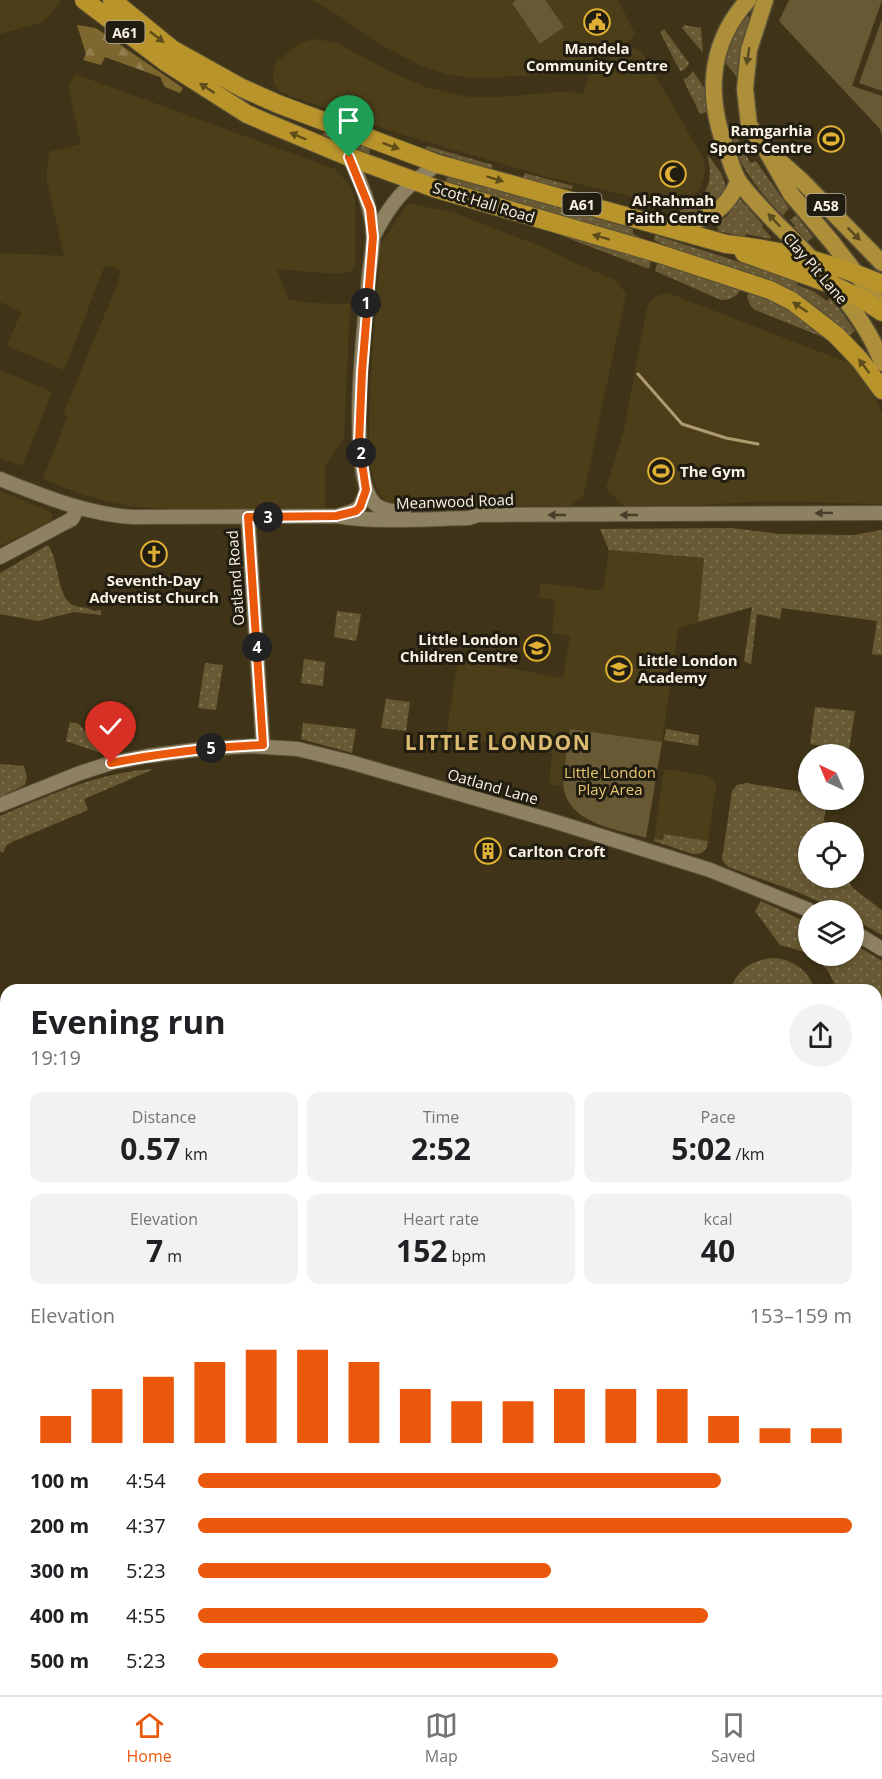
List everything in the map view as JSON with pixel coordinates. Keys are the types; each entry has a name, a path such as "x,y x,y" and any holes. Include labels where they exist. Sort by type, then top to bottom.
{"highway":[{"name":"Scott Hall Road","path":"84,0 167,63 247,114 349,157 414,180 657,253 770,290 792,301 836,335 860,360 882,390"},
{"name":"Scott Hall Road","path":"112,0 172,49 242,88 304,114 438,164 726,244 761,248 810,258 882,284"},
{"name":"Scott Hall Road","path":"726,244 753,257 833,285 882,312"}],"main road":[{"path":"670,228 716,213 726,204 738,182 715,117 713,80 718,53 727,33 748,0"},
{"name":"A58","path":"765,0 749,50 745,90 749,125 766,150 802,181 882,263"},
{"name":"Clay Pit Lane","path":"766,150 791,194 882,307"},
{"name":"Clay Pit Lane","path":"738,182 810,258 859,317 882,363"}],"street":[{"path":"349,157 370,209 373,237 362,372 359,443 366,490 374,502 387,510 478,515"},
{"path":"373,237 387,211 414,180 438,164"},
{"name":"Meanwood Road","path":"0,479 67,505 127,516 336,516 354,519 385,519 469,518 478,515 882,513"},
{"path":"336,516 356,511 360,507 366,490"},
{"path":"0,557 72,519 78,507"},
{"name":"Oatland Road","path":"248,517 263,745"},
{"name":"Oatland Lane","path":"0,805 80,773 111,763 147,756 263,745 298,749 553,821 710,870 798,906"},
{"path":"864,938 882,949"}],"shaded area":[{"path":"0,0 62,0 43,22 0,34"},
{"path":"311,0 618,0 635,34 632,39 585,67 581,73 478,78 450,75 421,66 378,43 329,9"},
{"path":"316,39 337,43 425,87 469,97 500,97 571,91 583,95 591,69 634,48 641,51 703,158 705,169 703,180 699,190 691,198 669,205 544,176 394,132 278,90 273,75 277,58 282,60 300,43"},
{"path":"75,74 335,169 349,184 355,199 355,265 352,271 337,274 277,269 288,299 310,303 350,304 344,437 325,466 325,509 167,509 128,506 83,495 43,479 67,417 63,414 117,285 121,270 105,265 64,370 7,346 21,312 0,302 0,253 64,256 46,177 49,152 81,144 68,86"},
{"path":"408,203 455,213 550,250 574,263 616,280 626,294 583,497 569,506 388,505 378,492 371,470 369,440 370,388 381,244"},
{"path":"668,293 854,365 882,413 882,504 768,501 627,509 606,488 624,430 647,307 657,296"},
{"path":"0,370 52,392 22,466 0,458"},
{"path":"0,491 49,511 53,516 51,521 0,546"},
{"name":"Little London Academy","path":"609,550 704,558 698,622 678,629 662,742 570,730 564,786 549,785 552,753 446,736 458,659 563,678 570,636 552,633 555,600 539,597 541,583 603,591"},
{"path":"664,769 707,776 715,781 708,841 664,834 663,840 654,839"}],"green space":[{"path":"516,0 545,0 564,27 540,44 512,3"},
{"path":"789,0 882,0 852,86 882,96 882,135 880,129 779,21"},
{"path":"745,14 751,19 737,77 723,60"},
{"path":"882,19 882,91 859,83"},
{"path":"77,25 96,28 183,88 180,93 165,87 160,77 105,57 101,65 83,60 86,54"},
{"path":"684,25 701,28 703,53 682,28"},
{"path":"664,29 689,63 683,70 680,71 660,32"},
{"path":"693,71 705,89 707,112 700,114 683,79"},
{"path":"732,130 750,163 756,161 789,208 783,216 757,187 743,166 727,132"},
{"path":"325,131 370,149 367,159 322,135"},
{"path":"427,146 493,165 491,169 425,149"},
{"path":"707,154 721,173 725,183 725,192 720,201 691,216 670,213 691,206 704,193 710,176"},
{"path":"525,173 573,186 572,189 548,186 523,178"},
{"path":"447,177 464,179 633,229 633,234 656,245 445,185"},
{"path":"739,198 763,225 770,239 746,234 744,237 718,231 717,224 729,214"},
{"path":"796,215 813,237 807,242 793,228 795,226 790,220"},
{"path":"510,216 652,258 649,269"},
{"path":"655,235 799,281 797,285 813,291 827,301 831,297 855,331 847,338 839,330 664,249 664,245 654,240"},
{"path":"658,260 743,287 734,297 721,300 655,271"},
{"path":"750,290 797,313 825,338 755,310 750,305 747,296"},
{"path":"732,528 779,534 853,535 882,530 882,655 872,654 877,621 782,608 780,619 757,614 751,664 744,661 752,607 698,622 704,558 609,550 600,529"},
{"path":"48,545 52,551 60,585 66,599 76,606 94,611 101,610 101,615 74,612 38,621 0,614 0,573"},
{"path":"337,611 361,614 356,641 334,637"},
{"path":"304,659 325,662 323,686 301,683"},
{"path":"205,663 223,665 216,710 198,708"},
{"path":"386,699 410,702 406,731 381,728"},
{"path":"815,707 855,711 850,744 810,744"},
{"path":"70,722 79,724 104,754 66,741"},
{"path":"303,723 356,729 352,753 301,739"},
{"name":"Little London Play Area","path":"570,729 662,742 646,838 598,824 577,811 569,802 563,786"},
{"path":"666,729 699,735 698,746 664,740"},
{"path":"0,764 24,766 27,777 25,785 0,797"},
{"path":"154,769 84,799 88,810 12,842 6,846 3,853 0,851 0,816 94,780"},
{"path":"746,783 798,791 798,810 826,810 825,822 798,822 798,888 853,888 882,910 882,935 864,925 864,900 815,900 728,867 722,860 732,791 737,785"},
{"path":"664,834 708,841 707,847 702,853 693,854 654,841 654,839 663,840"},
{"path":"761,901 798,918 798,950 780,945 755,911"},
{"path":"864,950 882,961 882,984 834,984 824,966 864,966"},
{"path":"772,958 793,963 804,971 812,984 733,984 746,967"}],"waterway":[{"path":"638,374 682,424 726,438 758,444"}],"place":[{"name":"Mandela Community Centre","path":"597,22"},
{"name":"Ramgarhia Sports Centre","path":"831,139"},
{"name":"Al-Rahmah Faith Centre","path":"673,174"},
{"name":"The Gym","path":"661,471"},
{"name":"Seventh-Day Adventist Church","path":"154,554"},
{"name":"Little London Children Centre","path":"537,648"},
{"name":"Little London Academy","path":"619,669"},
{"name":"Carlton Croft","path":"488,851"}],"district":[{"name":"LITTLE LONDON","path":"498,742"}],"route":[{"path":"111,763 202,749 263,745 248,517 336,516 356,511 364,499 366,490 359,443 362,372 373,237 370,209 349,157"}]}
